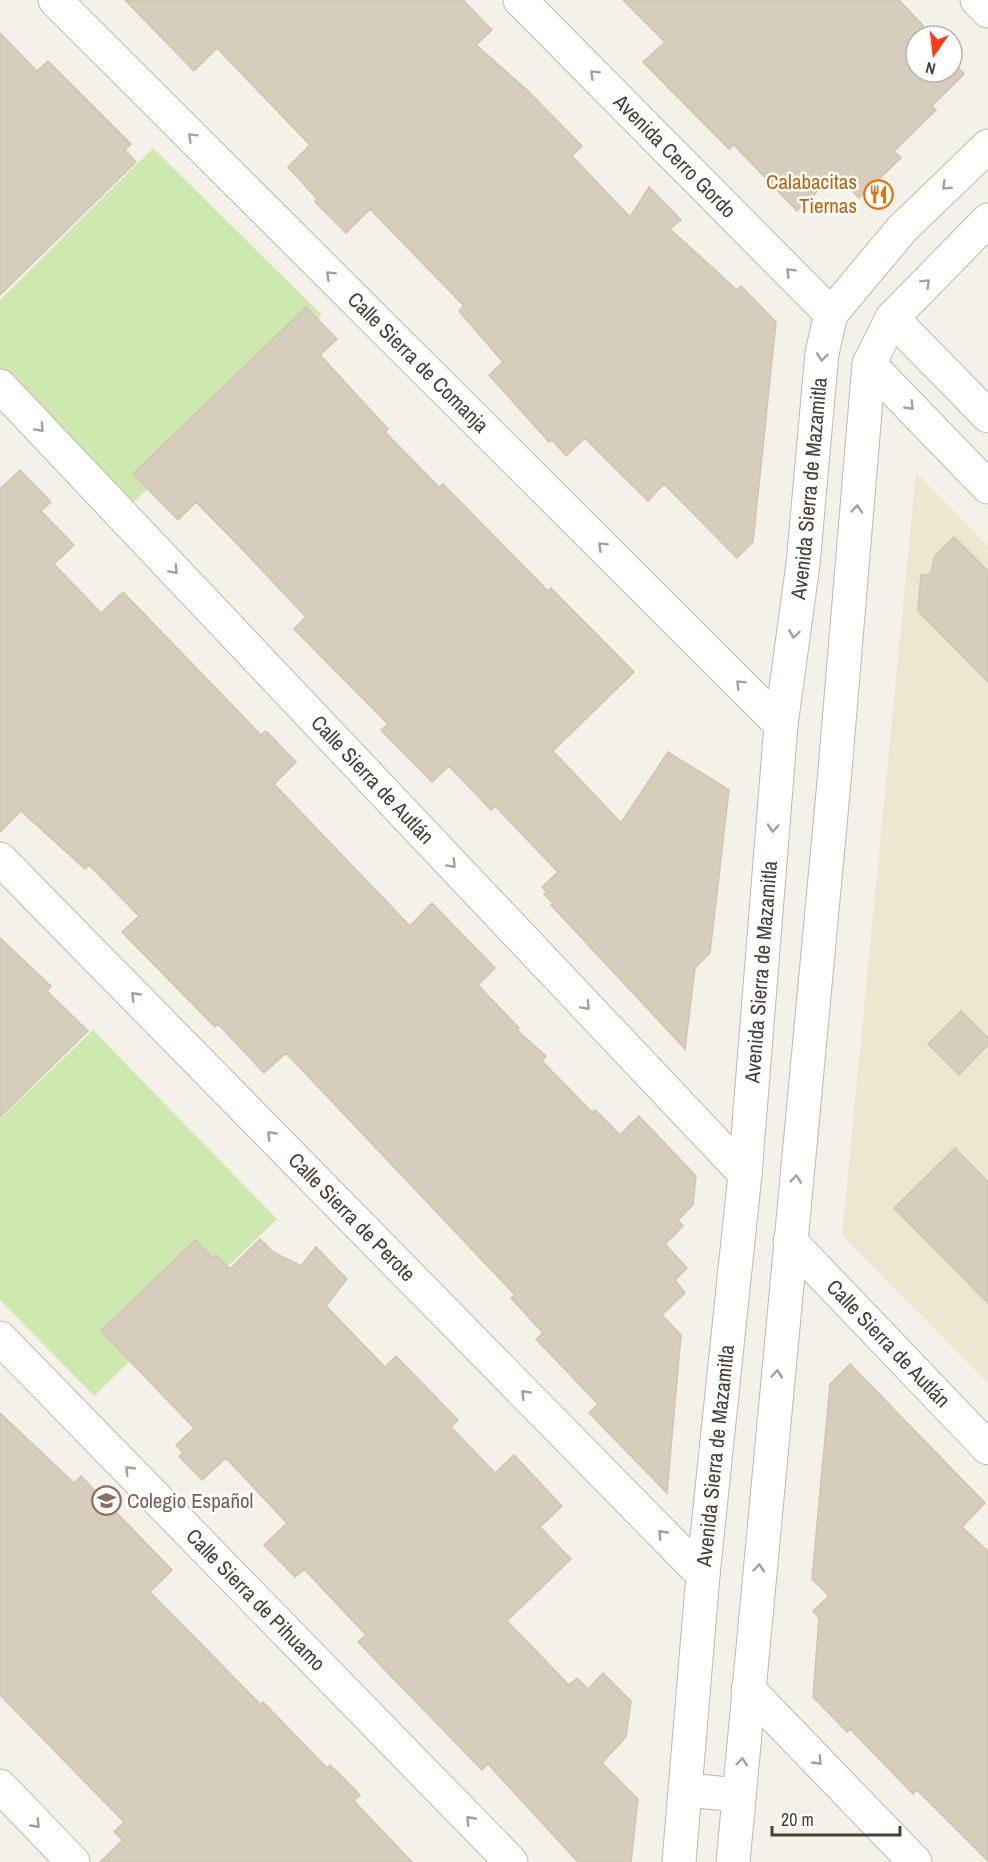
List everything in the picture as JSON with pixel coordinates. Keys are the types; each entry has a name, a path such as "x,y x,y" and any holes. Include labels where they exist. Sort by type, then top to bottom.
{"street":[{"name":"Calle Sierra de Comanja","path":"55,0 781,725"},
{"name":"Avenida Cerro Gordo","path":"520,0 831,314"},
{"path":"977,0 988,11"},
{"name":"Avenida Sierra de Mazamitla","path":"679,1862 703,1575 745,1174 781,725 803,564 822,353 831,314 902,229 988,146"},
{"path":"733,1862 833,793 869,364 892,318 988,220"},
{"path":"892,318 988,417"},
{"path":"869,364 988,487"},
{"name":"Calle Sierra de Autlán","path":"0,386 745,1174"},
{"path":"803,564 852,567"},
{"name":"Calle Sierra de Perote","path":"0,859 703,1575"},
{"name":"Calle Sierra de Autlán","path":"790,1240 988,1448"},
{"name":"Calle Sierra de Pihuamo","path":"0,1338 511,1862"},
{"path":"748,1689 915,1862"},
{"path":"0,1786 73,1862"},
{"path":"686,1790 739,1795"}],"shaded area":[{"path":"916,473 988,546 988,1383 842,1235"}],"green space":[{"path":"153,148 322,315 133,503 0,372 0,300"},
{"path":"93,1030 277,1219 94,1396 0,1300 0,1119"}],"building":[{"path":"125,0 463,0 492,30 476,45 527,90 582,146 572,156 630,217 649,187 681,220 670,229 737,290 741,286 776,322 753,542 737,558 664,484 648,501 585,438 566,456 552,440 549,442 489,375 503,362 459,311 464,306 370,209 346,233 315,202 317,199 288,167 310,145 217,48 194,71"},
{"path":"623,0 899,0 922,24 904,24 904,84 954,84 932,106 936,110 894,151 901,158 859,198 835,174 797,211 734,145 729,149 643,62 665,42"},
{"path":"0,33 37,71 48,61 131,144 125,150 136,162 0,295"},
{"path":"306,307 337,339 320,355 388,429 385,432 439,487 443,484 548,591 551,588 634,672 553,751 621,823 668,752 729,790 710,953 695,968 685,1049 551,905 553,903 544,894 547,892 542,887 558,872 495,806 491,810 449,766 432,782 381,730 388,724 294,629 306,617 244,551 196,502 178,520 133,474"},
{"path":"20,470 51,502 41,511 74,545 54,564 101,613 123,592 261,735 266,731 296,762 274,784 410,926 432,903 495,968 478,985 519,1028 517,1030 546,1056 542,1061 593,1113 595,1110 620,1135 639,1116 696,1176 693,1205 678,1220 683,1226 665,1244 687,1268 675,1280 685,1293 662,1315 681,1335 667,1493 589,1413 598,1404 536,1339 543,1333 511,1298 515,1295 286,1053 264,1073 218,1024 215,1027 122,932 139,916 89,865 85,869 21,811 0,832 0,489"},
{"path":"954,537 988,571 988,682 918,611 921,575 931,574 934,557"},
{"path":"0,938 51,986 47,991 88,1031 0,1117"},
{"path":"961,1011 988,1038 988,1045 959,1075 928,1044"},
{"path":"955,1148 988,1182 988,1303 894,1208"},
{"path":"260,1239 273,1252 301,1266 316,1247 347,1279 326,1306 385,1367 396,1356 458,1420 451,1427 495,1473 514,1455 562,1506 540,1527 571,1559 507,1621 569,1685 577,1678 588,1689 603,1673 631,1701 626,1737 602,1763 638,1799 631,1862 578,1862 488,1764 482,1770 358,1642 366,1635 304,1569 295,1577 264,1545 287,1523 226,1458 202,1480 179,1456 183,1453 176,1445 194,1428 101,1331 195,1240 213,1258 216,1255 230,1269"},
{"path":"850,1364 985,1503 962,1527 988,1551 988,1861 917,1790 913,1794 850,1729 847,1732 813,1697 819,1618 813,1611 829,1596 812,1579 830,1384"},
{"path":"0,1413 74,1483 81,1476 172,1570 150,1592 261,1705 263,1702 327,1768 330,1765 360,1795 354,1801 412,1862 100,1862 123,1840 114,1832 124,1822 0,1695"}],"place":[{"name":"Calabacitas Tiernas","path":"878,194"},
{"name":"Colegio Español","path":"106,1501"}]}
